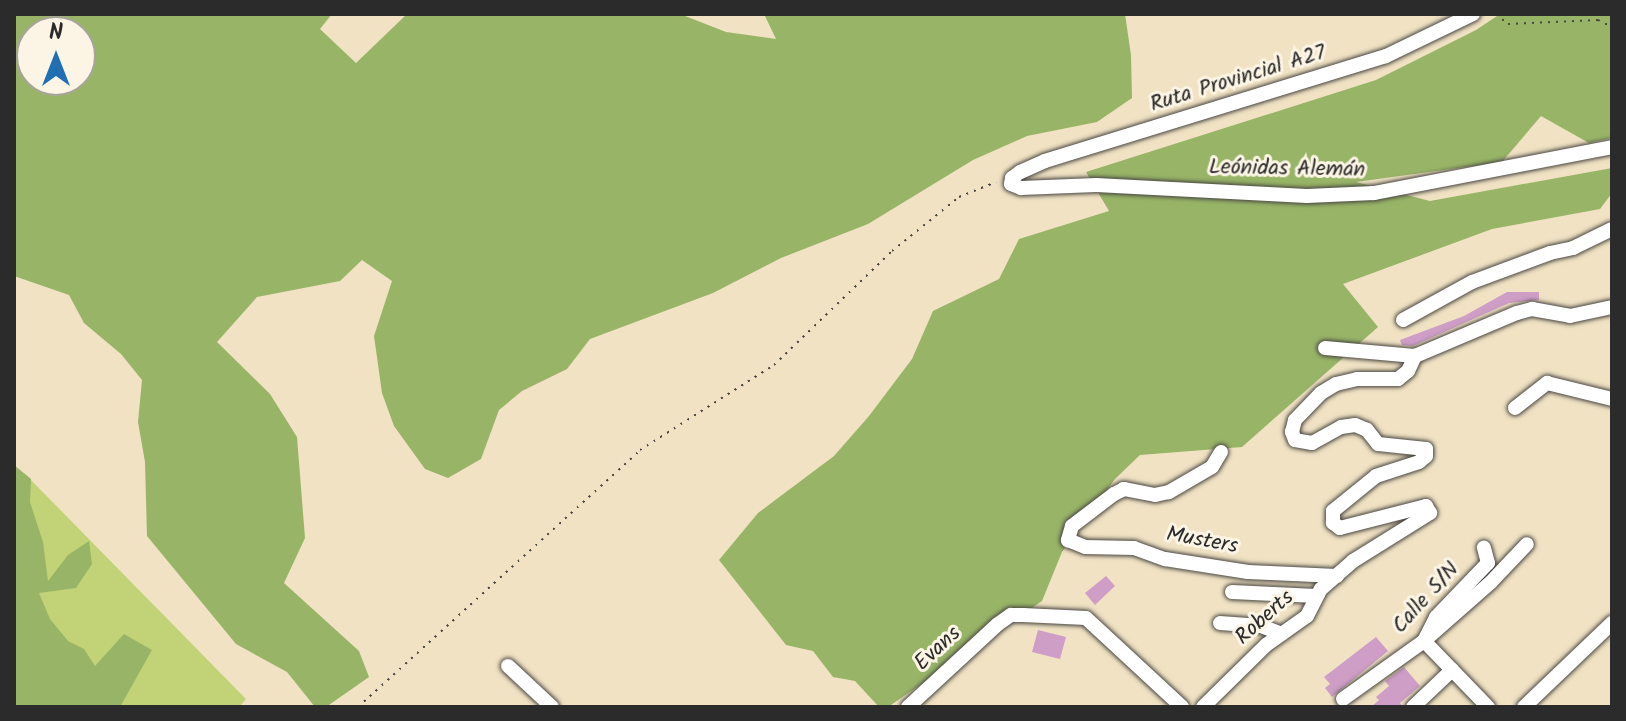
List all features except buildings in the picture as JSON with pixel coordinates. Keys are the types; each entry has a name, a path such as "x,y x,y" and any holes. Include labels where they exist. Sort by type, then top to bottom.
{"street":[{"name":"Ruta Provincial A27","path":"1012,178 1077,149 1386,56 1473,14"},
{"name":"Leónidas Alemán","path":"1012,178 1011,184 1021,188 1096,185 1240,194 1361,193 1513,169 1612,147"},
{"path":"1403,320 1472,282 1550,253 1573,248 1612,229"},
{"path":"1325,348 1415,356 1532,309 1570,316 1612,307"},
{"name":"Roberts","path":"1203,707 1282,634 1307,616 1316,596 1353,561 1430,513 1426,506 1340,528 1333,523 1333,511 1376,476 1419,462 1426,456 1426,449 1378,444 1367,430 1355,425 1341,427 1312,443 1295,440 1292,432 1295,420 1321,393 1336,384 1357,379 1398,379 1408,371 1415,356"},
{"path":"1515,408 1547,383 1612,399"},
{"name":"Musters","path":"1221,452 1212,467 1169,492 1155,495 1124,489 1114,494 1067,534 1074,545 1085,547 1134,548 1165,559 1248,572 1337,576"},
{"path":"1488,707 1424,641 1491,582 1527,544"},
{"name":"Calle S/N","path":"1343,699 1424,641 1436,617 1488,563 1484,548"},
{"path":"1232,592 1316,596"},
{"name":"Evans","path":"908,707 1011,615 1086,618 1182,707"},
{"path":"1220,623 1261,626 1282,634"},
{"path":"1524,707 1612,623"},
{"path":"508,666 552,707"},
{"path":"1413,707 1452,670"}],"path":[{"path":"1496,14 1508,24 1598,20 1612,27"},
{"path":"358,707 640,450 774,365 892,251 959,197 1012,178"}],"green space":[{"path":"14,14 332,14 320,29 356,63 407,14 680,14 726,32 776,39 764,14 1125,14 1131,55 1132,98 1097,122 1027,136 973,160 868,224 781,258 713,293 590,339 567,369 522,391 499,410 481,459 448,478 425,469 394,426 382,393 374,336 392,281 362,260 340,281 257,297 217,342 270,394 297,437 305,538 284,583 359,651 369,677 326,707 315,707 287,672 236,644 147,536 145,462 138,422 142,380 121,354 84,323 69,295 14,276"},
{"path":"1500,14 1612,14 1612,138 1589,143 1541,116 1502,162 1356,182 1430,201 1612,168 1612,193 1600,209 1492,229 1343,284 1378,327 1242,447 1140,455 1115,479 1062,552 1042,601 888,707 879,707 855,681 833,677 813,651 786,645 719,560 758,513 834,456 869,416 912,359 933,311 999,279 1019,239 1109,211 1086,172 1376,80 1476,30"},
{"path":"14,465 31,479 30,502 43,542 48,581 68,555 89,541 92,564 76,588 39,593 50,619 68,641 84,649 95,666 124,634 152,650 120,707 14,707"},
{"path":"24,473 246,699 239,707 14,707 14,477"}]}
